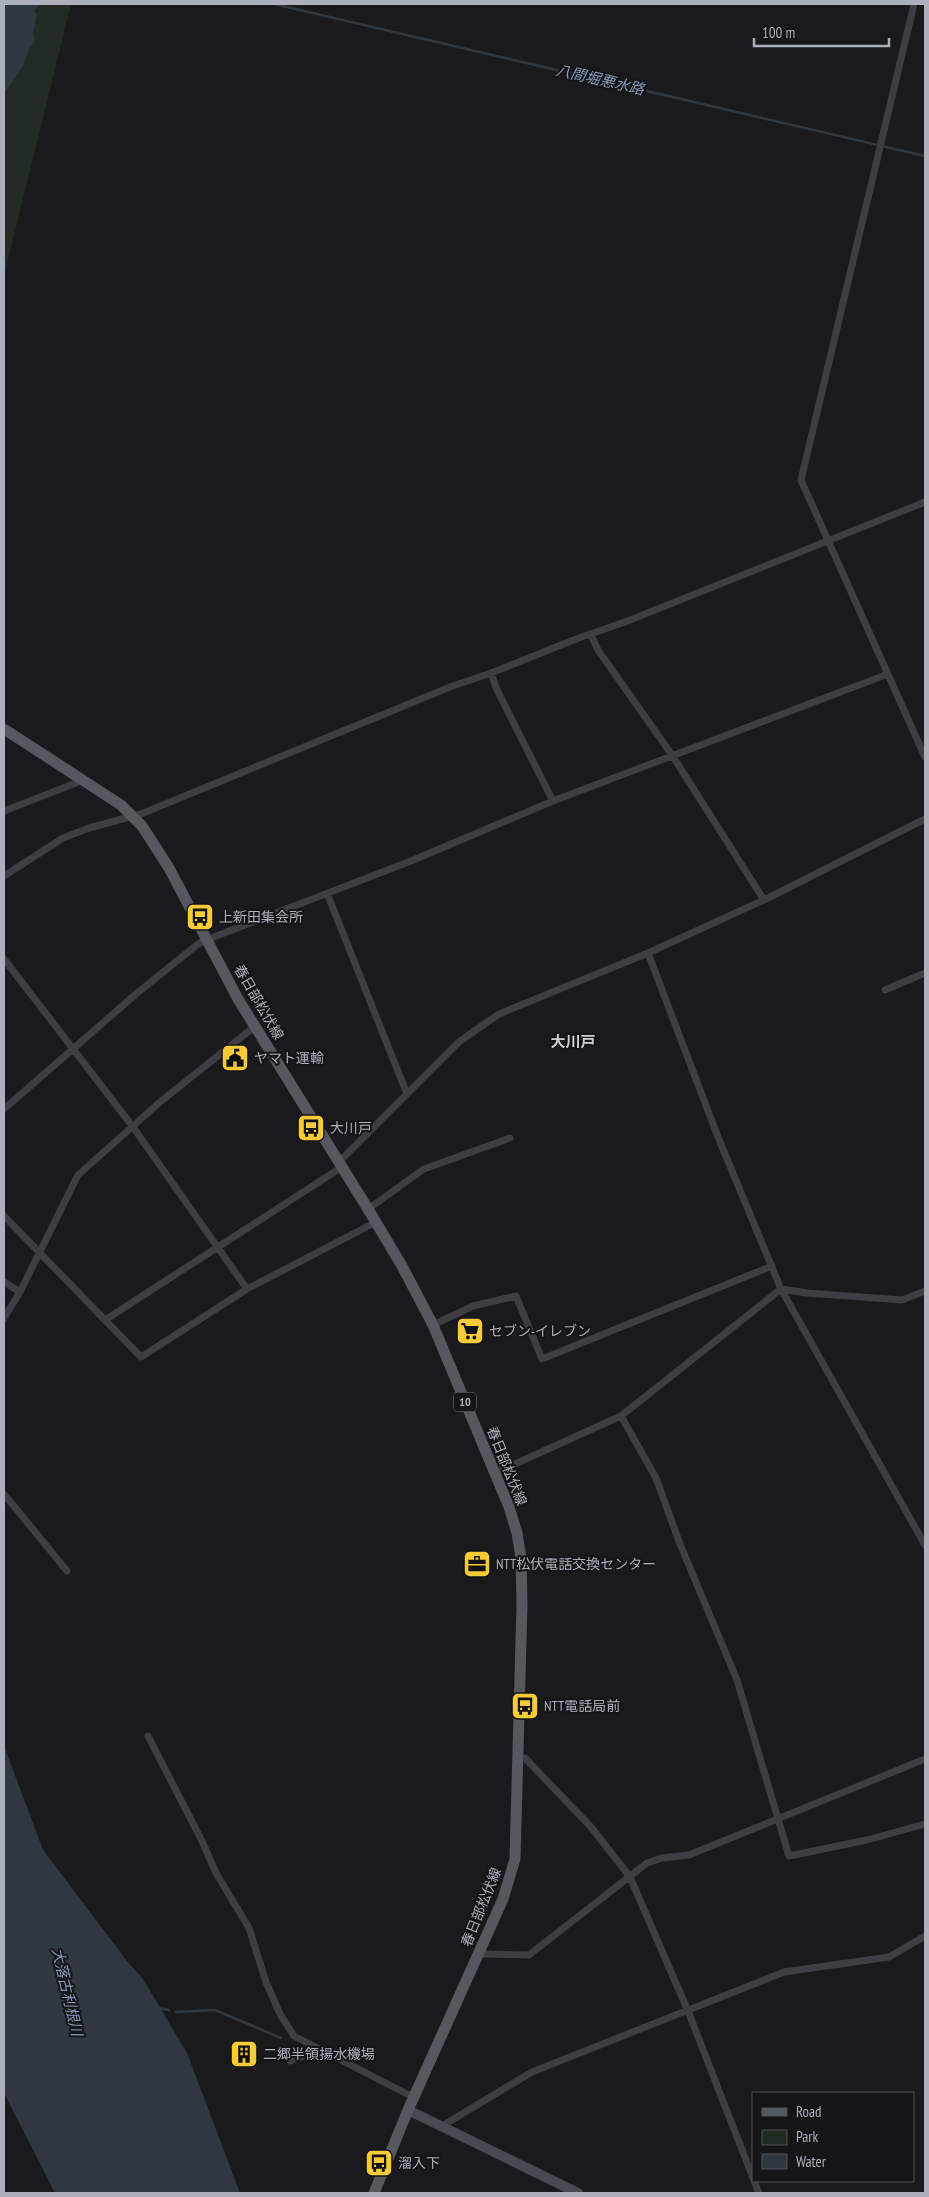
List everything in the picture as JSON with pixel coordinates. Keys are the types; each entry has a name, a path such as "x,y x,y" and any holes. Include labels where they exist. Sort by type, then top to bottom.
{"main road":[{"name":"春日部松伏線","path":"4,729 82,779 133,815 169,868 254,1027 376,1222 432,1325 495,1473 516,1533 522,1577 515,1860 503,1899 408,2110 374,2193"}],"street":[{"path":"914,4 801,480 925,756"},
{"path":"4,876 63,838 89,828 141,814 450,687 491,674 925,502"},
{"path":"591,634 598,650 672,755 764,900"},
{"path":"491,674 497,690 553,802"},
{"path":"4,1110 73,1047 198,944 206,940 411,861 672,755 888,674"},
{"path":"4,811 76,784 82,779"},
{"path":"106,1320 340,1164 460,1041 499,1014 648,953 764,900 925,819"},
{"path":"327,894 407,1094"},
{"path":"648,953 718,1138 781,1289 925,1546"},
{"path":"4,959 133,1127 247,1289"},
{"path":"885,990 925,973"},
{"path":"4,1318 20,1292 78,1175 160,1102 254,1027"},
{"path":"368,1209 424,1169 510,1138"},
{"path":"4,1216 141,1357 247,1289 376,1222"},
{"path":"432,1325 473,1306 516,1296 542,1359 772,1266"},
{"path":"4,1282 20,1292"},
{"path":"495,1473 621,1416 781,1289 807,1293 902,1300 925,1292"},
{"path":"621,1416 656,1478 680,1544 737,1680 776,1819 789,1856 867,1840 925,1824"},
{"path":"4,1494 67,1571"},
{"path":"148,1736 202,1841 216,1873 249,1928 266,1982 280,2014 294,2036 414,2097"},
{"path":"525,1758 591,1827 630,1877 688,2011 752,2176"},
{"path":"479,1954 528,1955 647,1863 662,1858 689,1855 925,1759"},
{"path":"442,2126 532,2072 784,1972 889,1957 925,1936"},
{"path":"290,2061 321,2050"},
{"path":"408,2110 578,2193"}],"green space":[{"path":"4,4 71,4 4,276"}],"water":[{"path":"4,4 40,4 34,11 37,14 33,35 35,42 30,47 23,66 4,93"},
{"name":"大落古利根川","path":"4,1746 43,1850 127,1961 143,1979 187,2053 240,2193 55,2193 4,2093"}],"waterway":[{"name":"八間堀悪水路","path":"274,4 925,156"},
{"path":"158,2008 169,2010"},
{"path":"176,2012 215,2010 281,2038"}],"place":[{"name":"上新田集会所","path":"200,917"},
{"name":"ヤマト運輸","path":"235,1058"},
{"name":"大川戸","path":"311,1128"},
{"name":"セブン-イレブン","path":"470,1331"},
{"name":"NTT松伏電話交換センター","path":"477,1564"},
{"name":"NTT電話局前","path":"525,1706"},
{"name":"二郷半領揚水機場","path":"244,2054"},
{"name":"溜入下","path":"379,2163"}],"district":[{"name":"大川戸","path":"573,1042"}]}
